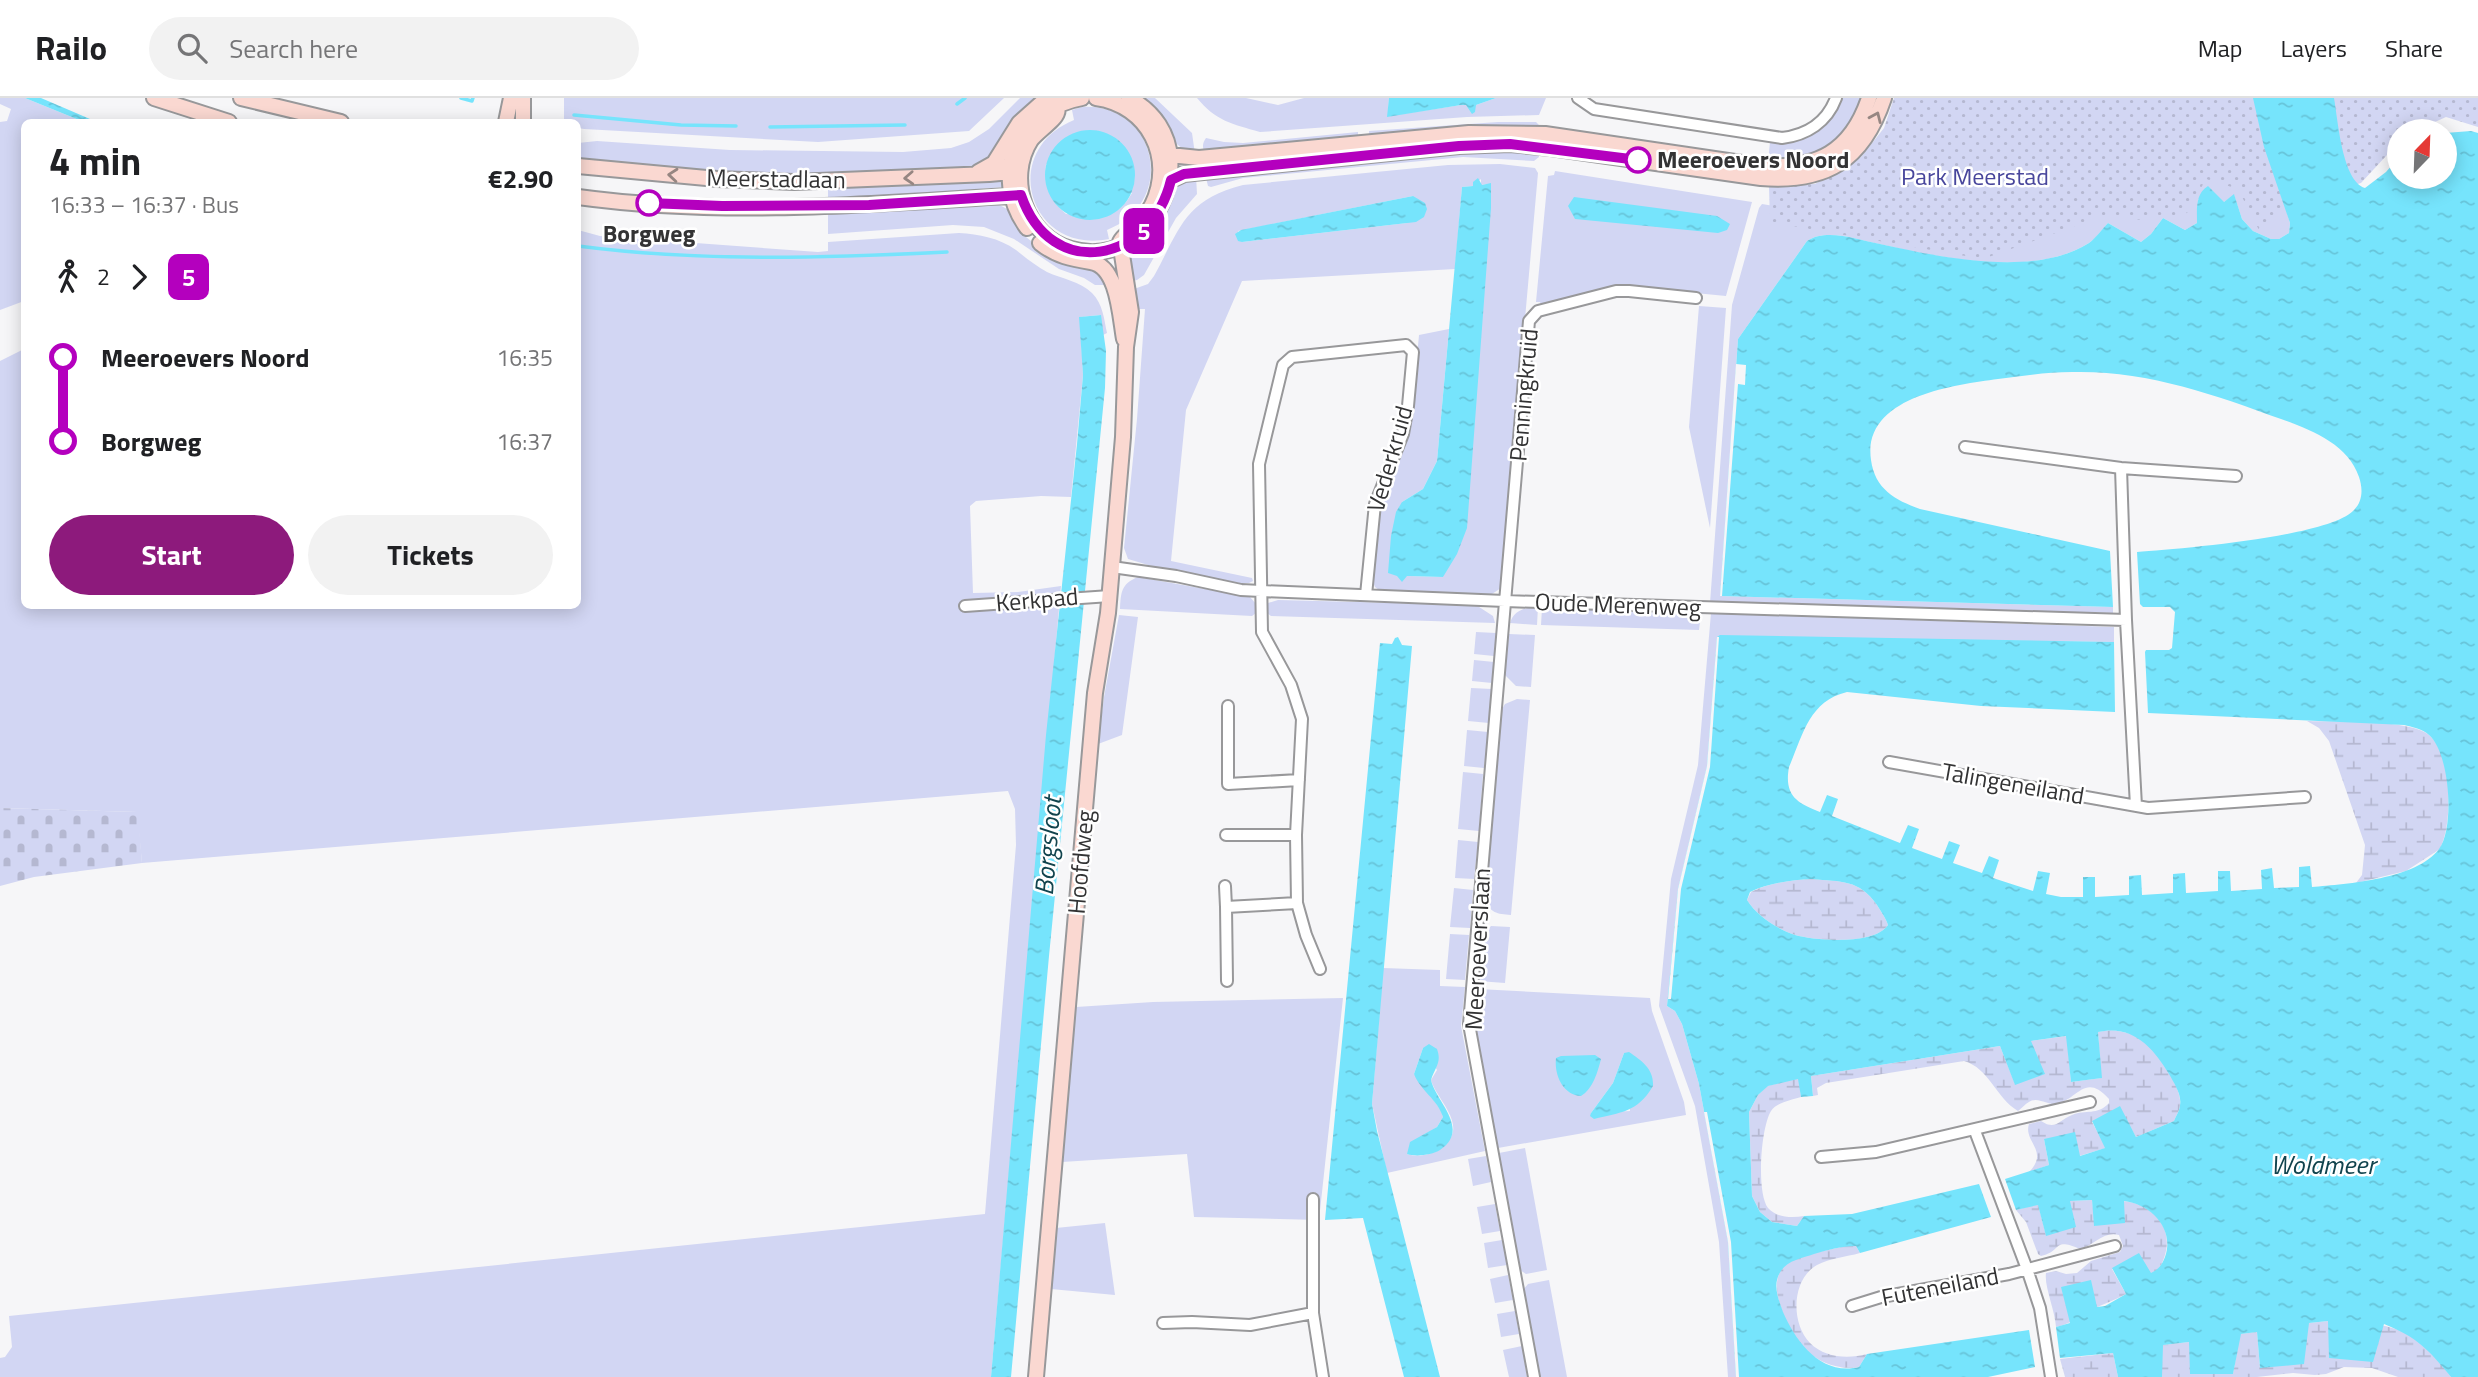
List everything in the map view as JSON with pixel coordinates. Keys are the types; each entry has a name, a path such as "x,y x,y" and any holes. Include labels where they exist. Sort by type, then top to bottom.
{"main road":[{"path":"154,98 220,119"},
{"path":"241,98 328,119"},
{"path":"507,119 511,98"},
{"path":"523,98 523,119"},
{"path":"1082,98 1052,100 1018,123 1007,157 1016,195 1032,220 1051,240 1085,253 1121,247 1139,235 1154,220 1168,194 1171,180 1158,125 1129,98"},
{"path":"1096,98 1119,104 1133,113 1154,137 1165,156 1152,205 1139,223 1121,238 1121,247"},
{"path":"1165,156 1199,158 1456,134 1507,132 1545,134 1784,167 1813,162 1839,148 1860,122 1869,98"},
{"path":"1171,180 1184,174 1262,165 1459,146 1510,144 1761,178 1805,178 1830,169 1861,144 1884,98"},
{"path":"1016,195 1026,150 1040,129 1057,115 1052,100"},
{"name":"Meerstadlaan","path":"581,166 717,180 794,182 975,174 1007,157"},
{"name":"Meerstadlaan","path":"581,197 674,205 856,206 1016,195"},
{"name":"Hoofdweg","path":"1016,195 1017,214 1046,248 1074,260 1092,262 1109,274 1115,290 1126,347"},
{"name":"Hoofdweg","path":"1036,1377 1095,693 1110,596 1123,437 1126,347 1131,312 1121,247"}],"street":[{"path":"1578,98 1594,109 1782,138 1794,137 1820,123 1836,98"},
{"name":"Penningkruid","path":"1505,601 1529,321 1533,314 1616,291 1629,290 1696,298"},
{"name":"Vederkruid","path":"1261,591 1259,464 1283,365 1293,358 1406,345 1413,352 1408,406 1403,434 1375,504 1366,595"},
{"path":"1965,447 2121,468 2236,476"},
{"path":"2121,468 2136,806"},
{"name":"Oude Merenweg","path":"1112,567 1164,574 1241,590 2126,620"},
{"path":"1261,591 1262,632 1291,685 1302,719 1296,835 1297,903 1320,969"},
{"name":"Kerkpad","path":"965,606 1110,596"},
{"name":"Meeroeverslaan","path":"1505,601 1469,1024 1534,1377"},
{"path":"1228,706 1228,784 1298,780"},
{"name":"Talingeneiland","path":"1889,762 2148,808 2305,797"},
{"path":"1226,835 1296,835"},
{"path":"1226,886 1227,981"},
{"path":"1226,907 1297,903"},
{"path":"1821,1157 1876,1153 2090,1102"},
{"name":"Futeneiland","path":"1975,1131 2040,1308 2050,1377"},
{"path":"1313,1199 1313,1313 1323,1377"},
{"name":"Futeneiland","path":"1852,1306 1881,1297 2027,1269 2115,1246"},
{"path":"1163,1323 1250,1325 1313,1313"}],"green space":[{"path":"0,98 25,98 77,119 21,119 21,302 0,310 0,122 7,121 11,109 0,104"},
{"path":"564,98 1004,98 969,131 818,142 584,129 581,128 581,119 564,119"},
{"path":"1020,98 1037,98 1016,117 991,157 974,166 836,177 702,172 581,161 581,143 597,141 730,150 903,152 951,148 969,142 989,129"},
{"path":"1141,98 1155,98 1192,133 1195,154 1170,138"},
{"path":"1197,98 1246,98 1278,105 1304,98 1389,98 1388,116 1476,105 1496,98 1546,98 1539,115 1467,117 1260,132 1218,117"},
{"path":"1842,98 1864,98 1846,134 1813,158 1768,162 1770,142 1794,141 1815,134 1831,119"},
{"name":"Park Meerstad","path":"1894,98 2478,98 2478,127 2446,117 2387,119 2387,155 2361,183 2280,208 2259,230 2238,189 2206,179 2187,213 2144,220 2100,217 1983,259 1770,222 1769,186 1815,184 1861,157 1884,128"},
{"path":"2253,98 2290,223 2289,233 2279,239 2271,239 2253,231 2242,219 2234,195 2224,202 2198,199 2197,223 2185,230 2163,218 2141,242 2108,223 2089,243 2066,254 2041,260 1986,262 1958,259 1843,236 1824,235 1807,241 1738,339 1720,596 2113,607 2113,613 1710,603 1732,305 1762,204 1951,235"},
{"path":"1082,107 1108,110 1128,120 1142,137 1150,156 1150,178 1144,199 1129,217 1107,230 1109,239 1081,240 1059,232 1043,217 1033,197 1031,175 1036,154 1050,135 1074,120 1072,110","holes":["1046,164 1132,193 1126,203 1112,213 1096,216 1066,214 1049,192"]},
{"path":"1536,122 1542,128 1502,126 1369,138 1369,131"},
{"path":"1358,132 1358,139 1204,151 1203,147 1206,138 1243,143"},
{"path":"1465,150 1539,151 1539,157 1534,161 1463,157 1243,178 1211,187 1208,186 1206,178"},
{"path":"1500,164 1535,168 1538,173 1501,588 1489,596 1379,590 1372,580 1378,511 1411,422 1419,335 1449,329 1437,461 1423,489 1402,502 1407,576 1443,577 1491,184 1481,185 1481,179 1473,186 1462,187 1455,269 1242,281 1186,410 1171,561 1252,578 1253,581 1239,583 1155,567 1128,559 1124,548 1145,309 1136,309 1134,289 1148,284 1154,276 1186,218 1208,199 1243,185 1448,165","holes":["1413,196 1407,223 1242,242 1238,231"]},
{"path":"1555,171 1752,202 1726,296 1634,287 1541,305 1536,302 1548,176 1554,175"},
{"path":"1196,176 1197,194 1176,218 1144,275 1132,281 1128,262 1133,247 1160,222 1179,184"},
{"path":"1005,178 1005,187 828,201 828,184"},
{"path":"994,202 1007,209 1026,237 1036,245 1095,269 1109,285 1095,285 1059,269 1014,239 984,227 953,225 828,234 828,209 897,210"},
{"path":"581,231 600,236 818,252 828,251 828,242 974,234 1003,242 1035,265 1082,286 1096,297 1107,333 1103,335 1100,315 1080,317 1083,375 1071,497 1041,496 976,501 970,506 973,593 1018,592 1061,586 991,1377 0,1377 0,1358 5,1357 12,1347 9,1316 985,1214 1016,845 1015,809 1008,791 142,863 137,812 0,808 0,361 21,350 21,609 581,609"},
{"path":"1699,306 1726,308 1710,528 1689,427"},
{"path":"1138,577 1250,597 1256,604 1256,613 1252,616 1120,609 1123,589"},
{"path":"1278,600 1476,605 1493,616 1495,623 1271,616 1267,613 1268,603"},
{"path":"1538,607 1537,625 1510,623 1514,615 1521,610"},
{"path":"1542,608 1701,613 1699,630 1541,625"},
{"path":"1711,613 2114,627 2114,642 1717,637 1707,766 1678,889 1667,1006 1675,1011 1682,1024 1699,1084 1728,1242 1736,1377 1728,1377 1719,1242 1695,1106 1659,1006 1671,879 1698,765"},
{"path":"1119,615 1138,617 1122,735 1098,744 1104,697"},
{"path":"1476,632 1496,633 1494,656 1474,654"},
{"path":"1509,634 1535,635 1531,687 1516,686 1505,675"},
{"path":"1474,660 1494,662 1492,683 1472,681"},
{"path":"1471,688 1492,689 1489,723 1468,721"},
{"path":"1517,699 1530,700 1511,915 1495,912 1485,899 1501,711 1505,704"},
{"path":"2307,721 2389,724 2406,726 2429,735 2440,752 2447,779 2448,817 2440,849 2406,871 2356,883 2362,875 2365,845 2329,741 2319,728"},
{"path":"1467,730 1488,732 1484,768 1464,766"},
{"path":"1463,772 1483,774 1479,831 1458,829"},
{"path":"0,808 138,812 142,863 34,877 0,886"},
{"path":"1458,840 1478,842 1474,879 1455,878"},
{"path":"1812,879 1849,883 1863,890 1877,905 1888,925 1871,936 1858,939 1804,937 1775,926 1762,917 1747,900 1751,892 1765,886"},
{"path":"1454,888 1473,890 1470,928 1450,927"},
{"path":"1491,926 1510,927 1505,983 1478,981 1481,945"},
{"path":"1450,934 1469,935 1465,980 1446,979"},
{"path":"1383,968 1440,970 1440,986 1465,987 1461,1026 1485,1151 1387,1173 1372,1104","holes":["1423,1048 1437,1070 1431,1080 1453,1123 1451,1137 1432,1153 1419,1156 1407,1154 1437,1127 1443,1117 1441,1110 1414,1074"]},
{"path":"1478,989 1650,998 1686,1115 1498,1148 1475,1022","holes":["1624,1053 1630,1111 1591,1113 1613,1083"]},
{"path":"1343,998 1319,1220 1194,1217 1187,1154 1062,1162 1076,1007 1153,1002"},
{"path":"2110,1030 2142,1039 2161,1060 2173,1079 2180,1098 2174,1121 2136,1137 2119,1107 2092,1122 2106,1148 2079,1156 2044,1139 2049,1165 2029,1172 2035,1165 2037,1152 2029,1136 2029,1124 2041,1121 2054,1125 2077,1113 2100,1110 2109,1103 2109,1099 2100,1091 2086,1088 2061,1103 2034,1100 2018,1111 2004,1099 1980,1070 1964,1061 1826,1083 1817,1088 1818,1095 1813,1096 1811,1076 2000,1046 2015,1084 2031,1041 2067,1036 2071,1082 2101,1078 2098,1032"},
{"path":"1799,1078 1801,1097 1777,1105 1771,1111 1762,1145 1761,1174 1764,1200 1768,1208 1785,1216 1804,1216 1797,1226 1772,1222 1760,1212 1752,1196 1749,1112 1758,1095 1767,1086"},
{"path":"1525,1148 1547,1270 1526,1274 1520,1270 1499,1153"},
{"path":"1486,1156 1491,1182 1473,1186 1468,1159"},
{"path":"2092,1200 2095,1226 2123,1201 2152,1212 2164,1228 2167,1247 2164,1258 2157,1270 2150,1274 2112,1269 2126,1294 2056,1327 2046,1273 2077,1273 2091,1261 2120,1252 2123,1246 2119,1235 2113,1234 2080,1249 2065,1244 2041,1256 2026,1222 2016,1210 2038,1204 2046,1235 2069,1201"},
{"path":"1495,1204 1500,1231 1482,1234 1477,1207"},
{"path":"1105,1223 1115,1295 1051,1289 1056,1228"},
{"path":"1502,1240 1507,1265 1488,1268 1484,1243"},
{"path":"1845,1246 1856,1246 1860,1253 1827,1261 1809,1272 1799,1290 1797,1313 1804,1334 1816,1348 1837,1356 1867,1354 1859,1367 1853,1368 1829,1364 1805,1349 1782,1311 1777,1284 1780,1272 1788,1263"},
{"path":"1508,1275 1513,1300 1495,1303 1490,1279"},
{"path":"1549,1280 1567,1377 1539,1377 1523,1290 1528,1284"},
{"path":"1515,1311 1519,1334 1501,1337 1497,1314"},
{"path":"2328,1321 2380,1325 2404,1332 2426,1347 2451,1377 2398,1377 2372,1368 2344,1367 2315,1375 2293,1373 2257,1377 2162,1377 2162,1345 2189,1342 2233,1374 2240,1334 2257,1332 2260,1368 2309,1323"},
{"path":"1522,1346 1527,1377 1509,1377 1503,1350"},
{"path":"2113,1353 2118,1377 2065,1377 2060,1359"}],"water":[{"path":"25,98 41,98 90,119 77,119"},
{"path":"1389,98 1496,98 1476,105 1472,114 1466,105 1461,105 1387,117"},
{"name":"Woldmeer","path":"2253,98 2334,98 2346,162 2357,183 2365,188 2387,171 2387,189 2457,189 2457,132 2478,133 2478,1377 2451,1377 2422,1345 2384,1324 2373,1362 2329,1358 2328,1321 2309,1323 2304,1364 2260,1368 2257,1332 2241,1334 2233,1374 2190,1374 2189,1342 2163,1345 2162,1377 2118,1377 2113,1353 2060,1358 2056,1327 2070,1323 2061,1287 2091,1280 2097,1307 2105,1306 2126,1294 2112,1268 2139,1253 2151,1273 2161,1265 2167,1247 2164,1228 2158,1220 2143,1207 2124,1201 2125,1223 2094,1226 2092,1200 2070,1201 2076,1227 2046,1236 2038,1205 2016,1210 2005,1179 2049,1165 2044,1139 2075,1132 2080,1156 2105,1148 2092,1121 2120,1106 2136,1137 2174,1121 2180,1097 2163,1064 2140,1040 2121,1031 2110,1030 2098,1032 2102,1078 2071,1082 2066,1036 2031,1041 2045,1074 2015,1085 2000,1046 1811,1076 1813,1096 1801,1097 1798,1079 1768,1086 1758,1095 1749,1112 1752,1196 1760,1212 1772,1222 1797,1226 1804,1216 1852,1214 1979,1184 1991,1217 1860,1253 1856,1246 1840,1247 1788,1264 1778,1276 1778,1296 1795,1335 1812,1354 1833,1366 1859,1367 1867,1354 2029,1330 2035,1367 1988,1377 1736,1377 1728,1242 1699,1084 1682,1024 1675,1011 1667,1006 1678,889 1707,766 1717,637 2114,642 2115,712 1981,706 1847,692 1834,696 1816,711 1803,732 1789,767 1790,791 1804,805 1820,812 1827,795 1838,799 1832,816 1900,843 1908,825 1919,829 1912,848 1942,859 1949,841 1960,845 1953,863 1982,873 1989,856 1999,860 1993,878 2033,891 2038,871 2050,873 2046,894 2061,897 2083,897 2083,877 2095,877 2095,897 2129,895 2129,876 2141,875 2142,895 2173,893 2173,874 2185,873 2186,893 2218,891 2218,871 2230,871 2231,891 2262,889 2261,870 2272,868 2274,888 2299,887 2299,867 2310,866 2312,887 2380,878 2415,867 2439,849 2444,839 2448,808 2446,773 2442,757 2429,735 2421,730 2404,725 2148,713 2145,652 2172,648 2175,612 2170,607 2143,607 2140,604 2137,552 2284,535 2338,520 2353,511 2361,491 2354,465 2327,440 2304,428 2230,401 2178,385 2126,375 2099,372 2053,373 1958,385 1914,398 1895,408 1881,422 1872,439 1871,460 1877,479 1888,492 1902,502 1920,509 2110,551 2113,607 1720,596 1738,339 1807,241 1824,235 1853,238 1958,259 1986,262 2042,260 2067,254 2089,243 2108,223 2141,242 2163,218 2185,230 2197,223 2199,198 2208,186 2224,202 2234,194 2242,219 2253,231 2271,239 2279,239 2289,233 2290,223 2264,147","holes":["1804,879 1841,882 1863,890 1877,905 1888,925 1871,936 1858,939 1804,937 1775,926 1762,917 1747,900 1750,892 1772,884"]},
{"path":"1090,130 1107,133 1122,143 1132,158 1135,175 1132,192 1122,207 1107,217 1090,220 1073,217 1058,207 1048,192 1045,175 1048,158 1058,143 1073,133"},
{"path":"1478,178 1482,185 1491,183 1491,208 1467,528 1457,554 1443,577 1407,576 1402,582 1397,576 1388,573 1391,536 1396,512 1402,502 1423,489 1437,461 1462,187 1473,186 1473,182"},
{"path":"1413,196 1425,203 1427,209 1424,217 1416,222 1242,242 1238,241 1235,234 1241,230"},
{"path":"1574,197 1717,216 1730,224 1727,230 1718,233 1575,219 1568,206"},
{"name":"Borgsloot","path":"1101,315 1106,351 1105,388 1011,1377 991,1377 1046,735 1083,375 1079,317"},
{"path":"1398,637 1402,645 1412,646 1372,1104 1440,1377 1404,1377 1363,1218 1325,1220 1380,643 1392,644"},
{"path":"1429,1044 1437,1049 1439,1058 1431,1080 1449,1115 1452,1133 1449,1142 1440,1150 1411,1155 1407,1154 1410,1142 1437,1127 1443,1117 1414,1074 1423,1048"},
{"path":"1629,1052 1649,1070 1653,1086 1641,1102 1628,1110 1594,1119 1590,1116 1591,1113 1613,1083 1624,1053"},
{"path":"1595,1055 1601,1059 1589,1089 1581,1096 1569,1092 1558,1077 1556,1058"}],"pier":[{"path":"1736,364 1746,365 1745,385 1738,384 1720,596"},
{"path":"1717,637 1710,767 1681,889 1671,999 1668,999 1678,889 1707,766"},
{"path":"1704,1112 1707,1112 1731,1242 1739,1377 1736,1377 1728,1242"}],"waterway":[{"path":"461,98 472,101 473,98"},
{"path":"957,104 965,98"},
{"path":"574,115 681,125 736,126"},
{"path":"770,127 905,125"},
{"path":"581,246 716,257 947,252"}],"bus line":[{"name":"5","path":"649,203 722,206 869,205 1021,195 1027,212 1037,227 1051,240 1085,253 1121,247 1133,239 1154,220 1168,194 1171,180 1184,174 1459,146 1510,144 1638,160"}],"place":[{"name":"Meeroevers Noord","path":"1638,160"},
{"name":"Borgweg","path":"649,203"}]}
